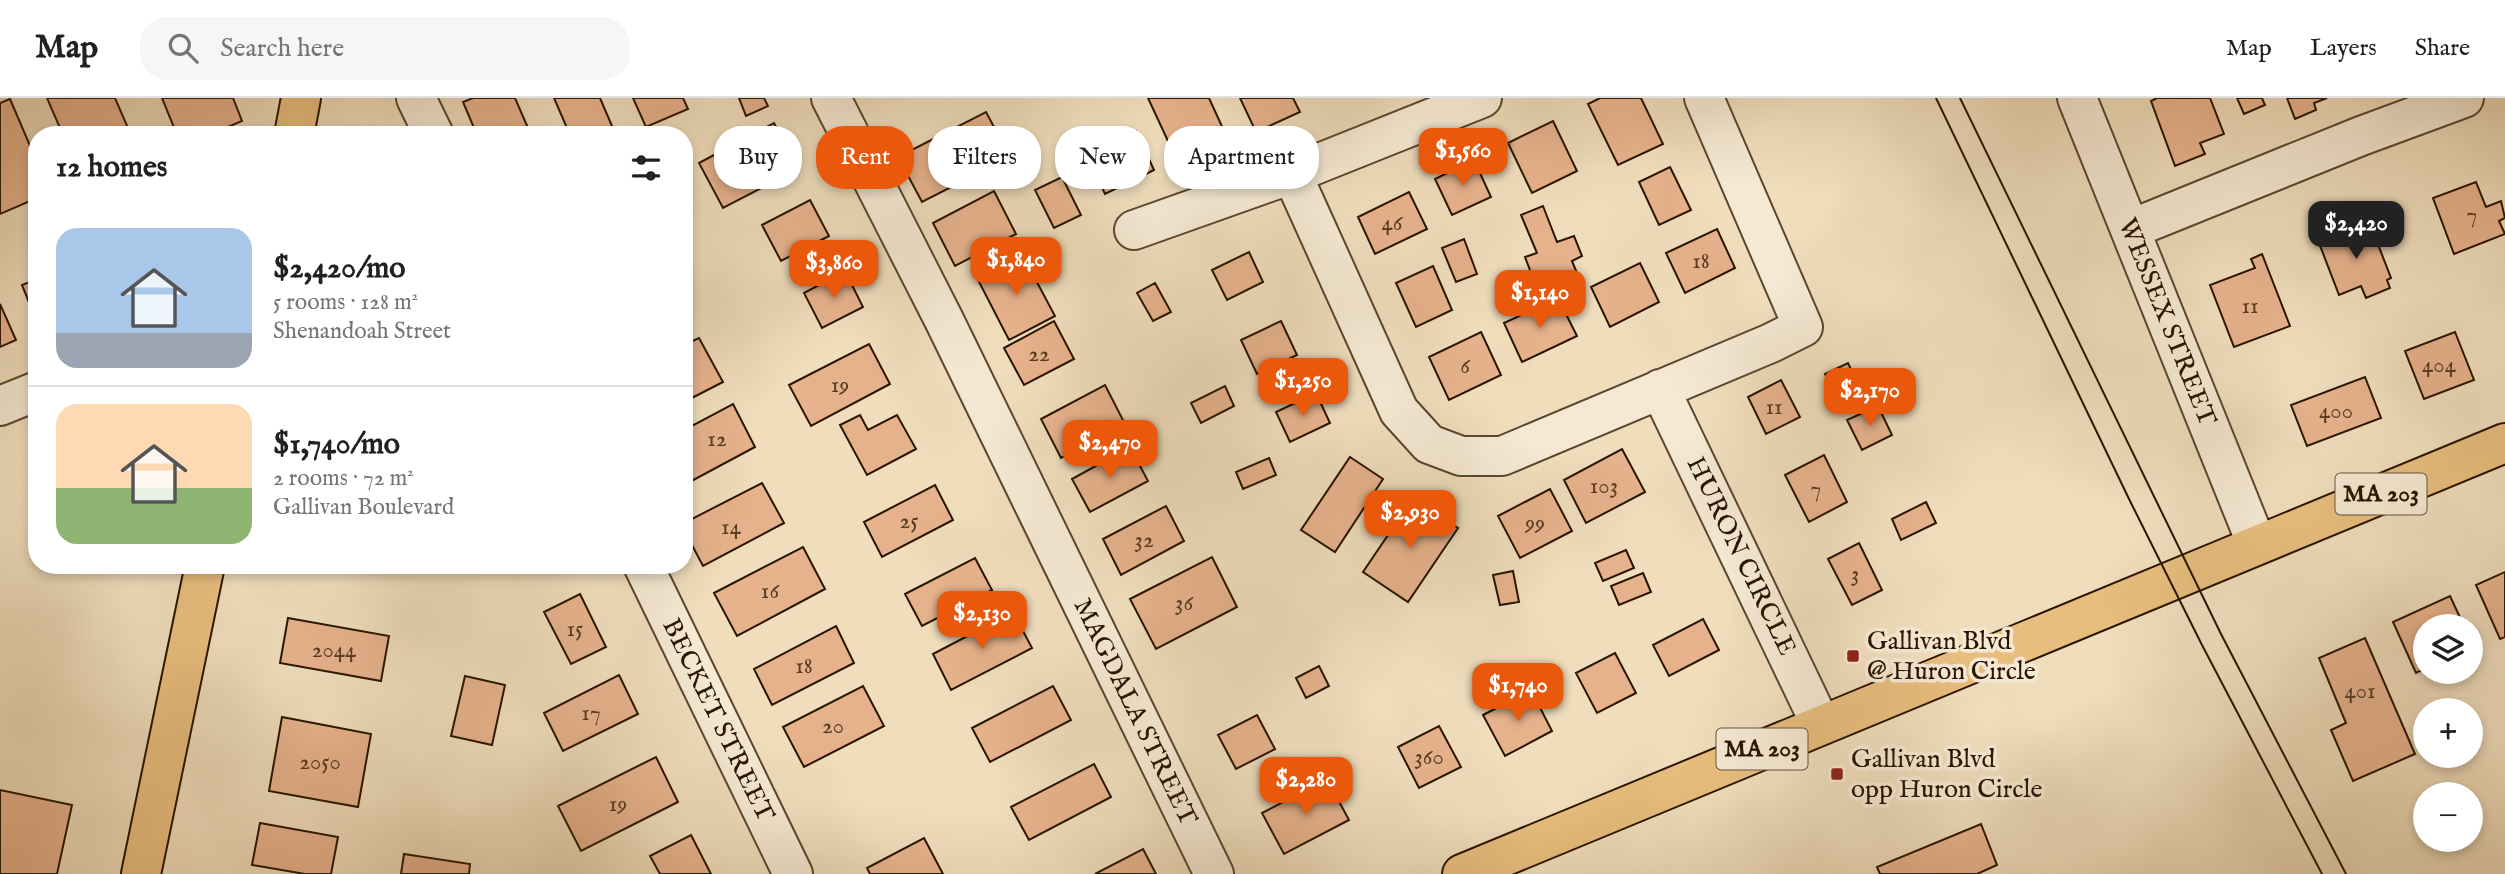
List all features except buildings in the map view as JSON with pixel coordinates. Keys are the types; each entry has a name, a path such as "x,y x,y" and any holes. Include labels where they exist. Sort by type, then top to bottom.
{"main road":[{"path":"295,126 301,98"},
{"name":"MA 203","path":"1462,874 2505,443"},
{"path":"141,874 203,574"}],"street":[{"path":"416,98 430,126"},
{"name":"MAGDALA STREET","path":"831,98 944,320 1214,874"},
{"path":"1319,163 1482,98"},
{"path":"1299,189 1399,411 1429,444 1461,456 1502,456 1803,327 1704,98"},
{"name":"WESSEX STREET","path":"2077,98 2257,545"},
{"path":"2131,229 2361,136 2464,98"},
{"path":"1134,230 1250,189"},
{"name":"HURON CIRCLE","path":"1660,389 1821,725"},
{"path":"0,406 28,395"},
{"name":"BECKET STREET","path":"647,574 793,874"}],"tram line":[{"path":"1936,98 2130,501 2322,874"},
{"path":"1960,98 2221,634 2346,874"}],"place":[{"name":"Gallivan Blvd @ Huron Circle","path":"1853,656"},
{"name":"Gallivan Blvd opp Huron Circle","path":"1837,774"}]}
